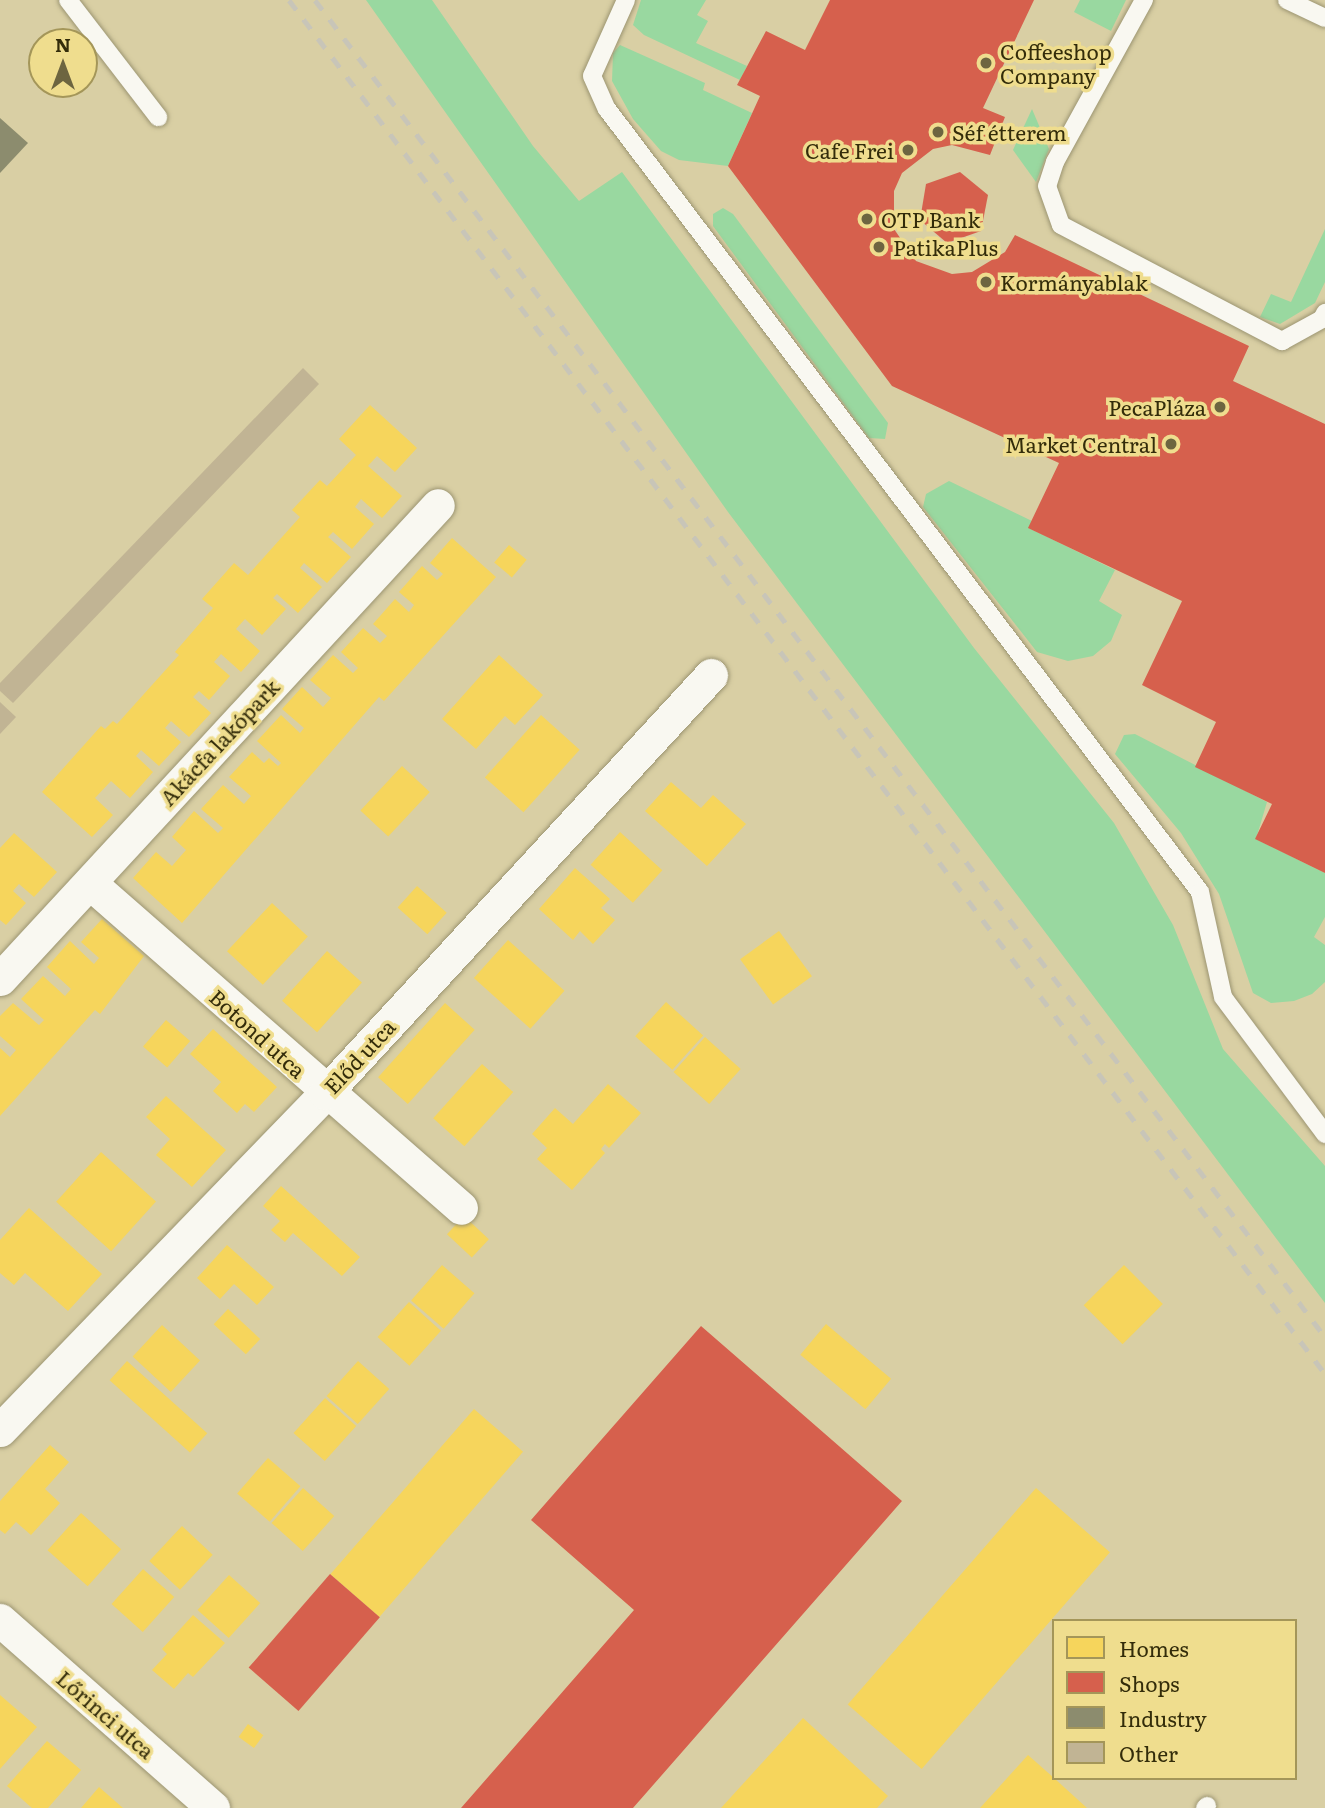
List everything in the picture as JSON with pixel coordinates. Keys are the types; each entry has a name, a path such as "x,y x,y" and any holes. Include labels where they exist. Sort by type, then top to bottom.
{"street":[{"name":"Akácfa lakópark","path":"0,979 438,505"},
{"name":"Előd utca","path":"0,1430 325,1093 711,675"},
{"name":"Botond utca","path":"90,883 325,1093 461,1208"},
{"name":"Lőrinci utca","path":"0,1620 213,1808"}],"lane":[{"path":"68,0 159,117"},
{"path":"626,0 592,76 607,109 1200,892 1223,997 1325,1134"},
{"path":"1144,0 1055,162 1047,186 1061,225 1282,341 1324,322"},
{"path":"1287,0 1325,18"}],"green space":[{"path":"366,0 432,0 533,146 579,201 622,172 974,648 1114,823 1173,925 1223,1049 1325,1166 1325,1303 728,512"},
{"path":"641,0 706,0 697,15 708,21 696,43 747,66 740,80 644,35 633,25"},
{"path":"1080,0 1126,0 1111,31 1074,12"},
{"path":"620,45 705,83 703,90 752,113 728,166 679,160 661,151 633,119 612,81 613,53"},
{"path":"1032,109 1049,149 1036,182 1013,150"},
{"path":"723,208 733,214 888,423 885,439 869,438 713,226 713,214"},
{"path":"1325,229 1325,282 1315,303 1280,324 1260,317 1271,294 1291,302"},
{"path":"949,481 1032,521 1029,528 1115,570 1099,601 1122,615 1111,641 1093,656 1068,661 1037,652 923,507 926,494"},
{"path":"1135,734 1267,802 1256,839 1325,873 1325,917 1314,937 1325,945 1325,982 1312,994 1294,1001 1271,1003 1253,993 1219,894 1181,833 1115,754 1124,735"}],"building: Homes":[{"path":"370,405 417,448 395,472 377,456 368,466 402,496 382,518 361,499 355,507 374,524 352,549 333,532 328,537 351,557 327,583 304,563 300,568 322,587 298,613 277,594 273,598 286,609 262,635 245,619 236,629 260,651 241,672 221,654 214,662 230,676 209,700 199,691 193,697 211,713 189,737 171,721 165,728 181,742 159,766 141,750 136,756 153,772 130,798 111,781 95,798 113,815 92,837 42,792 101,726 105,729 113,721 117,724 179,655 175,652 213,608 202,599 234,563 248,575 300,517 292,510 320,480 327,486 356,455 339,439"},
{"path":"452,538 496,577 384,701 379,697 182,923 133,878 156,852 172,866 186,850 172,837 194,811 218,833 223,828 201,809 223,785 244,804 251,796 229,777 252,752 264,763 269,758 278,766 281,763 257,741 281,715 300,733 304,728 282,709 302,687 323,707 331,698 310,680 333,655 353,673 358,668 341,652 363,628 380,643 387,636 373,624 395,599 409,612 414,605 399,592 422,566 437,580 443,574 430,563"},
{"path":"509,545 527,560 512,577 494,563"},
{"path":"499,655 543,695 515,725 505,716 476,749 442,719"},
{"path":"541,715 580,750 523,812 485,777"},
{"path":"402,766 430,792 388,837 360,811"},
{"path":"671,782 701,808 713,795 746,824 707,866 645,811"},
{"path":"620,832 662,870 633,903 591,865"},
{"path":"14,833 57,872 34,897 19,884 13,891 26,903 6,925 0,920 0,848"},
{"path":"575,868 610,899 601,908 615,920 593,944 580,931 573,940 539,909"},
{"path":"417,886 447,913 427,934 398,908"},
{"path":"272,903 308,936 263,985 227,951"},
{"path":"102,919 144,956 100,1014 95,1010 0,1116 0,1048 10,1057 16,1050 0,1036 0,1016 13,1003 39,1025 44,1020 21,999 43,976 65,996 71,989 47,967 70,941 94,964 99,958 81,942"},
{"path":"779,931 812,976 773,1005 740,959"},
{"path":"508,940 564,991 530,1029 474,978"},
{"path":"327,951 362,982 317,1032 282,1001"},
{"path":"666,1002 703,1035 672,1070 635,1036"},
{"path":"445,1003 475,1030 408,1104 378,1077"},
{"path":"166,1020 190,1041 167,1067 143,1046"},
{"path":"213,1029 277,1087 254,1112 245,1104 237,1113 213,1091 221,1082 190,1054"},
{"path":"705,1037 741,1069 709,1104 674,1072"},
{"path":"482,1064 513,1092 464,1146 433,1118"},
{"path":"608,1084 641,1113 609,1148 605,1144 601,1149 605,1153 572,1190 537,1159 547,1148 532,1134 555,1108 573,1124"},
{"path":"166,1096 226,1150 192,1187 156,1155 170,1139 146,1117"},
{"path":"101,1152 156,1202 111,1251 56,1202"},
{"path":"281,1186 360,1257 342,1276 293,1233 285,1242 271,1230 280,1221 263,1206"},
{"path":"29,1208 102,1274 68,1311 25,1273 14,1285 0,1273 0,1240"},
{"path":"464,1216 489,1239 472,1257 447,1234"},
{"path":"227,1245 274,1287 257,1305 234,1284 220,1299 197,1278"},
{"path":"442,1265 474,1293 444,1329 411,1300"},
{"path":"1124,1265 1163,1304 1123,1344 1084,1305"},
{"path":"409,1302 441,1331 410,1366 378,1337"},
{"path":"228,1309 260,1339 246,1354 214,1324"},
{"path":"826,1324 891,1379 865,1409 800,1355"},
{"path":"162,1325 200,1360 171,1392 133,1356"},
{"path":"127,1361 207,1433 190,1453 110,1380"},
{"path":"358,1361 389,1389 358,1424 327,1396"},
{"path":"325,1398 356,1426 325,1461 294,1433"},
{"path":"474,1409 523,1452 379,1617 330,1574"},
{"path":"50,1445 69,1462 45,1489 60,1503 31,1535 16,1522 5,1534 0,1530 0,1501"},
{"path":"268,1458 300,1486 270,1522 237,1493"},
{"path":"303,1488 334,1516 303,1551 272,1523"},
{"path":"1036,1488 1110,1552 922,1769 848,1705"},
{"path":"81,1513 121,1549 88,1586 48,1550"},
{"path":"182,1526 213,1555 180,1590 149,1561"},
{"path":"143,1569 174,1597 143,1632 112,1604"},
{"path":"229,1575 260,1603 229,1638 198,1610"},
{"path":"193,1615 225,1643 193,1677 188,1673 174,1689 152,1670 167,1654 162,1649"},
{"path":"0,1695 37,1727 0,1769"},
{"path":"803,1718 888,1796 877,1808 721,1808"},
{"path":"248,1724 263,1735 254,1748 239,1737"},
{"path":"47,1741 81,1770 48,1808 32,1808 7,1786"},
{"path":"1028,1755 1052,1776 1052,1780 1056,1780 1087,1808 980,1808"},
{"path":"99,1787 123,1808 81,1808"}],"building: Shops":[{"name":"Market Central","path":"830,0 1034,0 983,108 1005,117 990,155 952,145 933,149 902,173 894,191 894,229 916,261 952,274 972,272 1005,252 1015,235 1249,346 1233,381 1325,424 1325,873 1255,839 1272,804 1195,767 1216,722 1142,685 1182,601 1028,528 1059,463 892,386 728,166 760,96 737,85 766,31 805,50"},
{"path":"960,172 988,195 981,231 947,243 920,220 926,184"},
{"path":"701,1326 902,1501 633,1808 461,1808 634,1610 531,1520"},
{"path":"330,1574 380,1617 298,1711 249,1668"}],"building: Industry":[{"path":"0,118 28,143 0,173"}],"building: Other":[{"path":"303,368 319,384 13,703 0,691 0,683"},
{"path":"0,702 16,717 0,734"}],"railway":[{"path":"289,0 1325,1374"},
{"path":"315,0 1325,1337"}],"place":[{"name":"Coffeeshop Company","path":"986,63"},
{"name":"Séf étterem","path":"938,132"},
{"name":"Cafe Frei","path":"908,150"},
{"name":"OTP Bank","path":"867,219"},
{"name":"PatikaPlus","path":"879,247"},
{"name":"Kormányablak","path":"986,282"},
{"name":"PecaPláza","path":"1220,407"},
{"name":"Market Central","path":"1171,444"}]}
